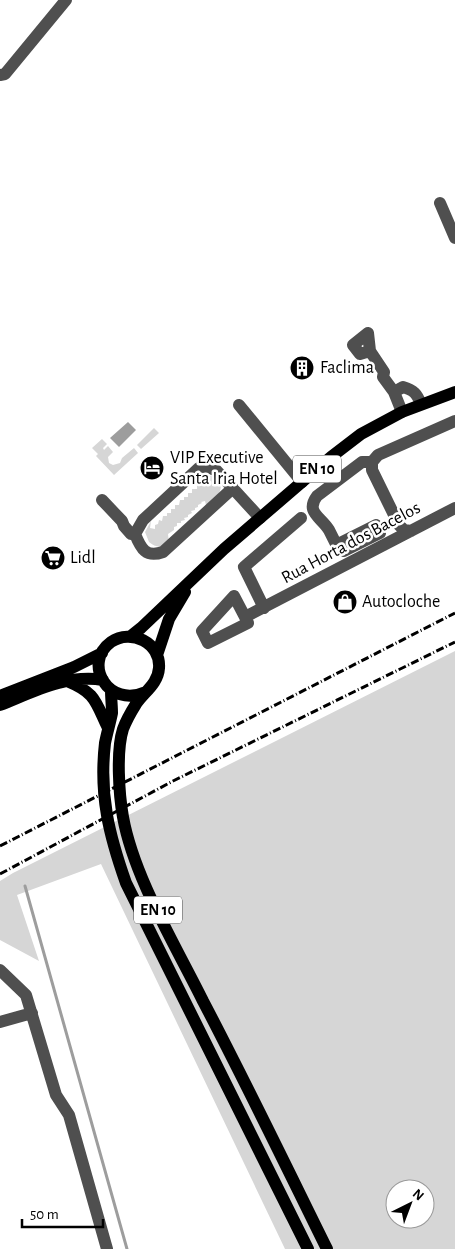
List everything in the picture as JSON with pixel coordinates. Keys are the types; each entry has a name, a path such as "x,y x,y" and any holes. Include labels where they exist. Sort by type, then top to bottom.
{"main road":[{"name":"EN 10","path":"131,636 142,628 197,574 260,518 361,434 402,412 455,392"},
{"name":"EN 10","path":"157,656 169,619 197,574"},
{"path":"0,696 74,667 102,653 113,641 124,637 131,636 147,642 157,656 158,676 146,692 137,696 119,695 107,685 91,678 53,684 0,705"},
{"path":"102,653 100,671 107,685"},
{"path":"67,681 93,696 108,728"},
{"name":"EN 10","path":"107,685 112,712 105,743 103,786 107,821 126,883 308,1249"},
{"name":"EN 10","path":"146,692 136,705 123,730 120,754 123,818 131,846 142,876 167,930 327,1249"}],"street":[{"path":"2,75 66,0"},
{"path":"440,203 455,238"},
{"path":"370,351 384,372 383,377 394,392 402,412"},
{"path":"394,392 403,387 411,389 417,395 421,404"},
{"path":"239,405 302,482"},
{"path":"411,532 404,530 399,525 372,470 372,462 378,455 455,421"},
{"path":"372,462 362,462 317,496 312,502 312,510 329,530 338,548 372,544"},
{"path":"135,534 143,520 199,468 208,467 217,471 260,518"},
{"path":"102,500 122,520 124,526 131,534 135,534 142,549 150,554 156,554 163,552 233,488"},
{"name":"Rua Horta dos Bacelos","path":"245,617 359,558 372,544 411,532 455,508"},
{"path":"264,608 244,567 301,518"},
{"path":"122,520 143,520"},
{"path":"347,547 359,558"},
{"path":"0,970 26,995 56,1096 69,1115 107,1249"},
{"path":"0,1022 32,1013"}],"shaded area":[{"path":"128,422 136,430 119,447 110,438"},
{"path":"154,428 159,433 141,449 137,445"},
{"path":"102,439 107,444 103,448 104,450 108,446 113,452 108,457 109,463 113,465 120,463 122,458 134,448 138,453 114,475 96,456 98,454 92,448"},
{"path":"208,475 219,481 221,485 218,495 211,505 207,509 205,501 201,502 195,510 191,511 192,513 188,517 184,518 185,520 177,523 174,530 168,534 169,543 166,545 157,546 149,542 145,532 151,521 150,528 155,529 155,525 158,524 159,520 162,521 163,516 171,513 171,509 175,509 175,505 179,505 180,500 188,497 188,493 192,493 192,489 197,489 197,478"},
{"path":"455,651 455,1249 285,1249 101,864 17,895 39,961 0,940 0,881"}],"waterway":[{"path":"25,886 127,1249"}],"railway":[{"path":"0,846 455,613"},
{"path":"0,874 173,781 455,642"}],"place":[{"name":"Faclima","path":"302,368"},
{"name":"VIP Executive Santa Iria Hotel","path":"152,468"},
{"name":"Lidl","path":"53,558"},
{"name":"Autocloche","path":"345,602"}]}
